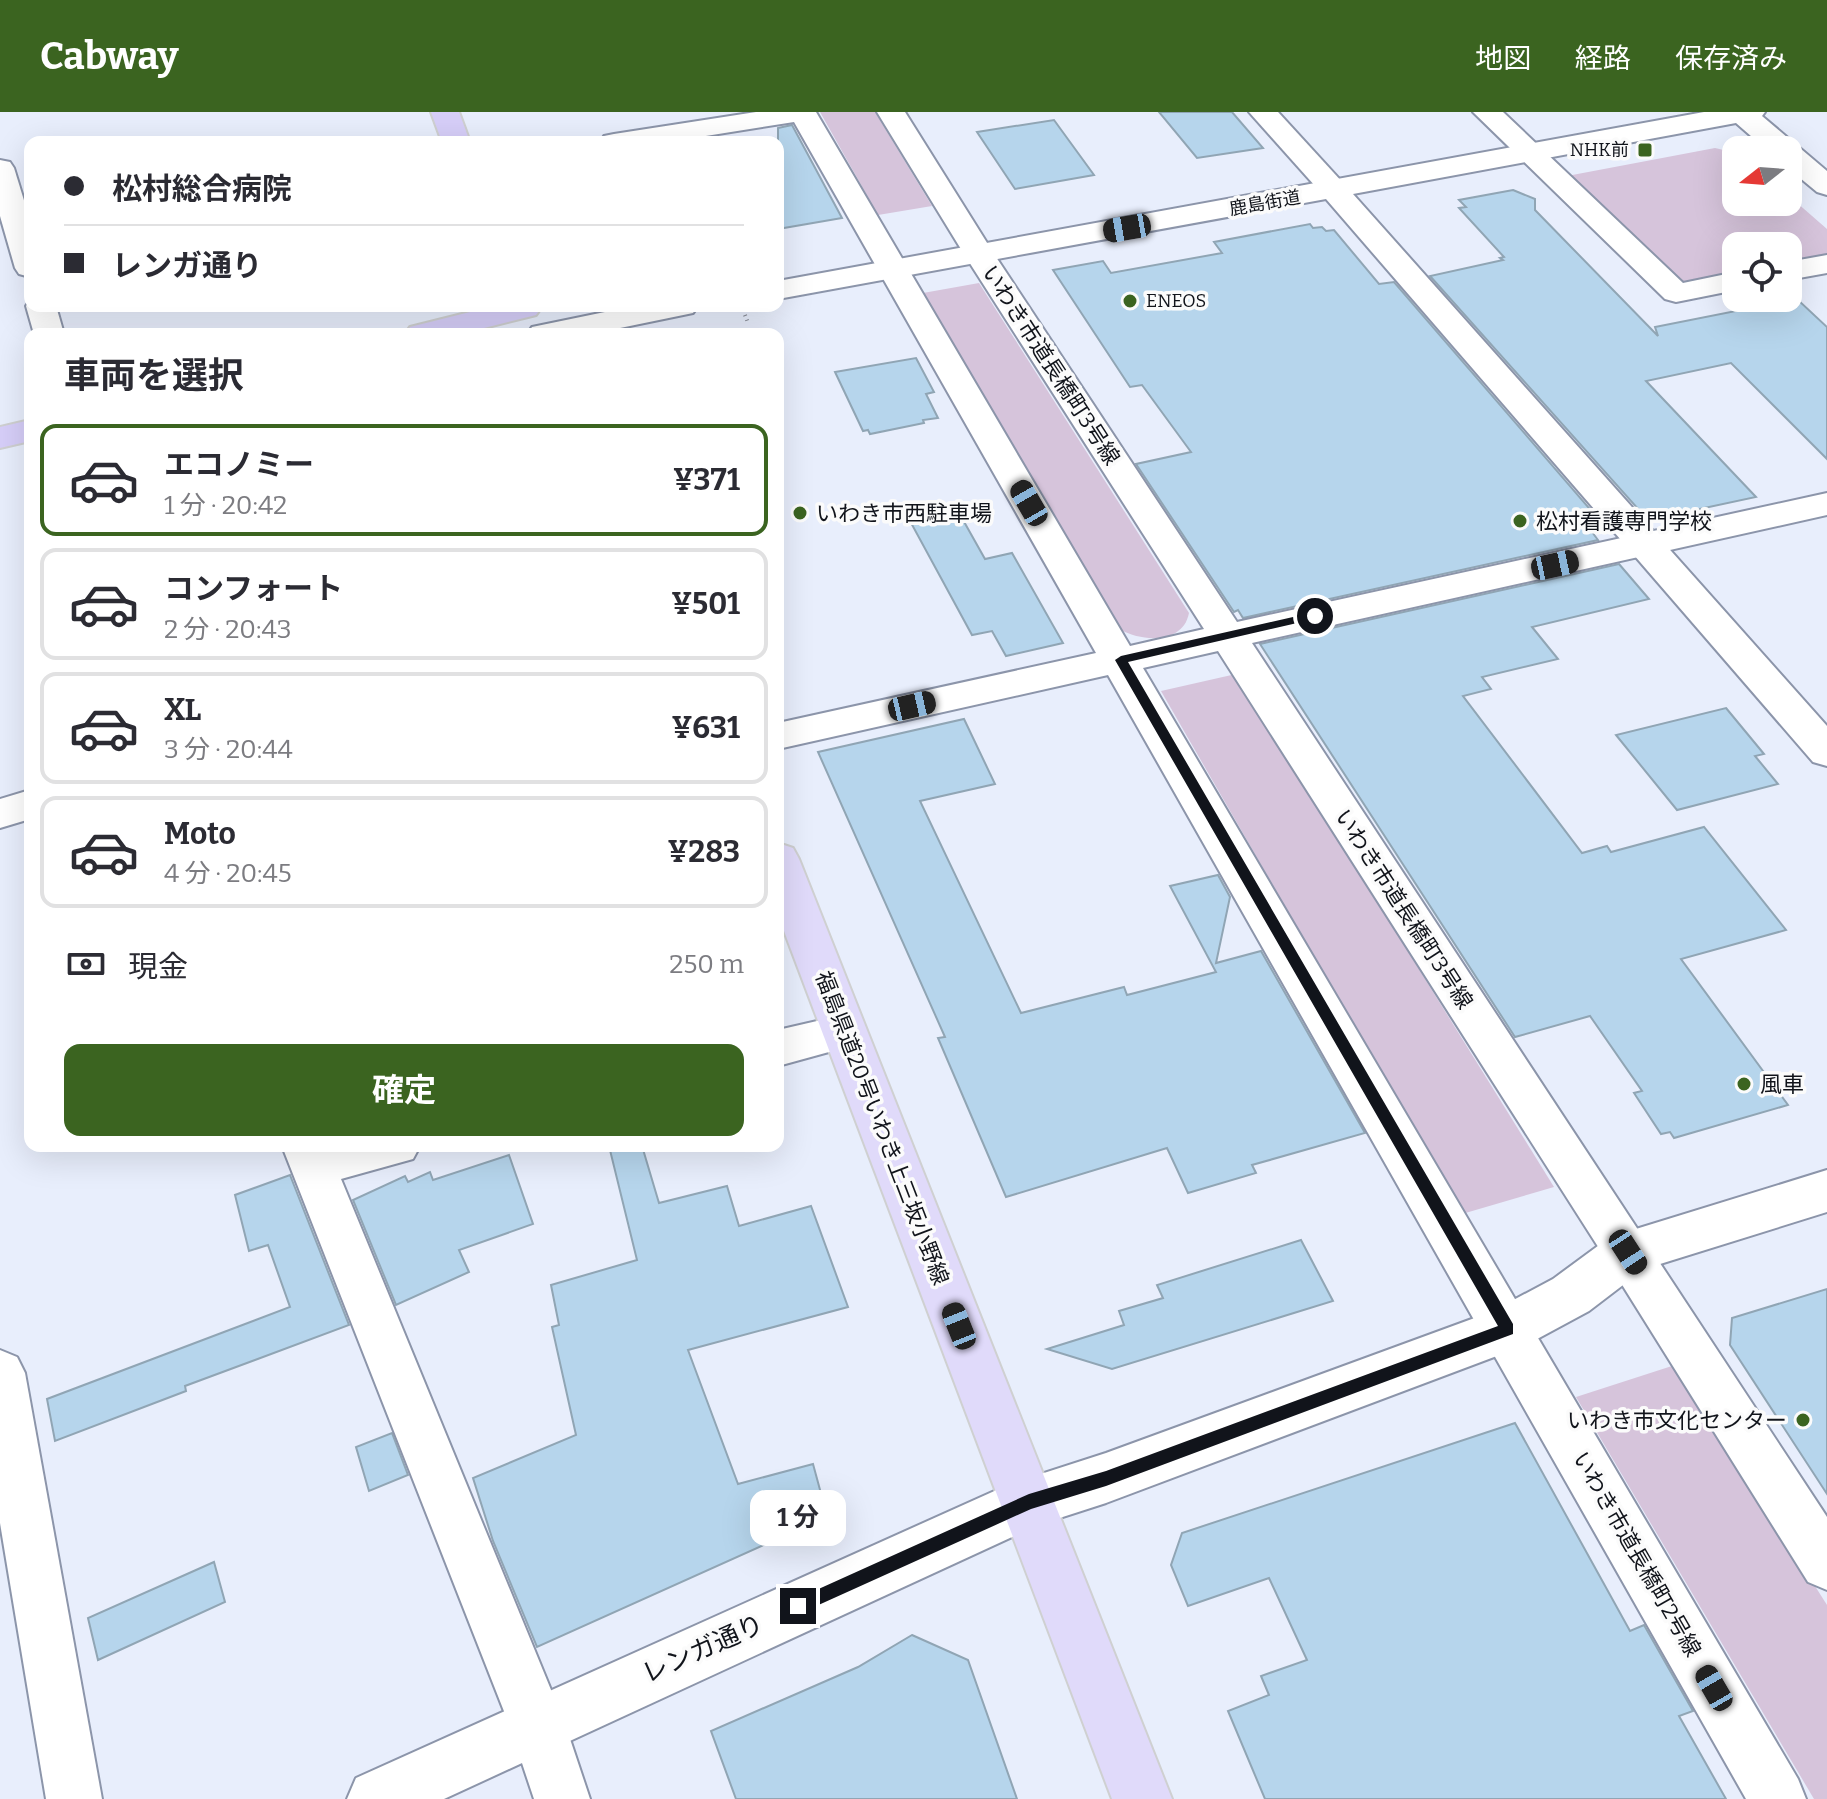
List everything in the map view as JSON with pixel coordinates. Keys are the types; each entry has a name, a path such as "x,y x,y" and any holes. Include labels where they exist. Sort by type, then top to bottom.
{"highway":[{"path":"445,112 454,136"},
{"path":"463,328 533,318"},
{"path":"0,438 24,432"},
{"path":"0,465 24,459"}],"main road":[{"name":"福島県道20号いわき上三坂小野線","path":"784,875 1142,1799"}],"street":[{"name":"いわき市道長橋町3号線","path":"891,112 971,242 1628,1252 1827,1564"},
{"path":"1263,112 1827,752"},
{"name":"鹿島街道","path":"1324,179 1497,122 1617,112"},
{"path":"653,136 802,113"},
{"name":"いわき市道長橋町2号線","path":"802,113 1778,1799"},
{"name":"鹿島街道","path":"784,288 887,257 1324,179 1530,154 1744,113"},
{"path":"1744,113 1769,136"},
{"path":"1497,122 1676,293 1722,284"},
{"path":"1802,165 1827,186"},
{"path":"0,168 21,249"},
{"name":"鹿島街道","path":"792,258 887,257"},
{"path":"1802,268 1827,264"},
{"path":"533,318 608,312"},
{"path":"784,735 1827,504"},
{"path":"0,814 24,806"},
{"path":"784,1047 843,1032"},
{"path":"350,1152 310,1157 537,1724 562,1799"},
{"name":"レンガ通り","path":"377,1799 1029,1502 1121,1473 1508,1329 1571,1295 1628,1252 1827,1191"},
{"path":"0,1373 74,1799"}],"path":[{"path":"745,315 748,323"}],"shaded area":[{"path":"820,112 875,112 932,206 878,215"},
{"path":"1715,148 1722,150 1722,216 1802,216 1802,207 1827,229 1827,256 1802,260 1802,232 1722,232 1722,277 1689,283 1673,279 1567,176"},
{"path":"979,283 1189,613 1185,623 1171,635 1140,637 1121,630 923,293"},
{"path":"1236,674 1554,1187 1462,1214 1161,691"},
{"path":"1675,1365 1827,1605 1827,1799 1814,1799 1576,1397"}],"building":[{"path":"1159,112 1232,112 1263,148 1197,158"},
{"path":"1054,120 1094,175 1015,189 977,132"},
{"path":"792,125 842,218 784,228 784,136 778,136 778,128"},
{"path":"1513,190 1535,199 1535,210 1658,336 1655,327 1731,312 1802,312 1802,304 1827,327 1827,459 1731,363 1646,381 1756,497 1648,520 1430,276 1503,260 1500,258 1504,257 1459,208 1466,207 1459,200"},
{"path":"1310,224 1313,228 1334,230 1379,284 1394,282 1607,529 1592,532 1598,540 1243,618 1238,610 1234,612 1136,464 1191,452 1142,385 1130,387 1053,270 1103,261 1111,273 1222,253 1214,242"},
{"path":"916,358 934,392 926,394 938,418 870,434 868,430 863,431 835,372"},
{"path":"958,511 985,559 1012,553 1063,643 1006,656 992,631 972,635 910,521"},
{"path":"1619,564 1649,599 1532,627 1558,659 1482,677 1491,689 1463,696 1582,853 1607,846 1611,852 1704,827 1786,930 1681,959 1788,1105 1674,1138 1670,1132 1661,1134 1634,1093 1642,1091 1590,1016 1515,1037 1260,644"},
{"path":"1726,708 1764,754 1755,756 1778,784 1677,810 1616,735"},
{"path":"964,719 995,784 920,801 1021,1013 1124,987 1127,995 1216,972 1170,886 1218,875 1230,897 1216,963 1261,951 1365,1133 1252,1165 1256,1173 1188,1193 1167,1148 1006,1197 938,1038 945,1037 818,752"},
{"path":"610,1152 644,1152 659,1203 727,1186 739,1226 811,1206 848,1307 688,1350 738,1484 813,1464 829,1523 788,1534 537,1647 493,1541 473,1478 576,1435 552,1327 559,1325 551,1285 637,1260"},
{"path":"509,1155 533,1224 459,1250 469,1272 396,1305 353,1200 405,1176 408,1182 430,1172 433,1180"},
{"path":"290,1175 349,1325 185,1386 186,1391 55,1441 47,1399 290,1307 268,1245 249,1251 235,1195"},
{"path":"1301,1240 1333,1301 1112,1369 1047,1349 1124,1325 1119,1311 1163,1298 1157,1285"},
{"name":"いわき市文化センター","path":"1827,1289 1827,1494 1730,1345 1732,1318"},
{"path":"1515,1423 1630,1631 1644,1625 1693,1711 1679,1716 1726,1799 1265,1799 1228,1711 1269,1695 1261,1676 1307,1660 1269,1578 1188,1606 1171,1565 1182,1533"},
{"path":"392,1433 408,1475 369,1491 356,1447"},
{"path":"214,1562 225,1602 98,1660 88,1618"},
{"path":"912,1635 968,1660 1017,1799 736,1799 711,1731 858,1667"}],"place":[{"name":"NHK前","path":"1645,150"},
{"name":"ENEOS","path":"1130,301"},
{"name":"いわき市西駐車場","path":"800,513"},
{"name":"松村看護専門学校","path":"1520,521"},
{"name":"風車","path":"1744,1084"},
{"name":"いわき市文化センター","path":"1803,1420"}],"route":[{"path":"798,1606 1029,1502 1106,1478 1508,1329 1121,660 1315,616"}]}
